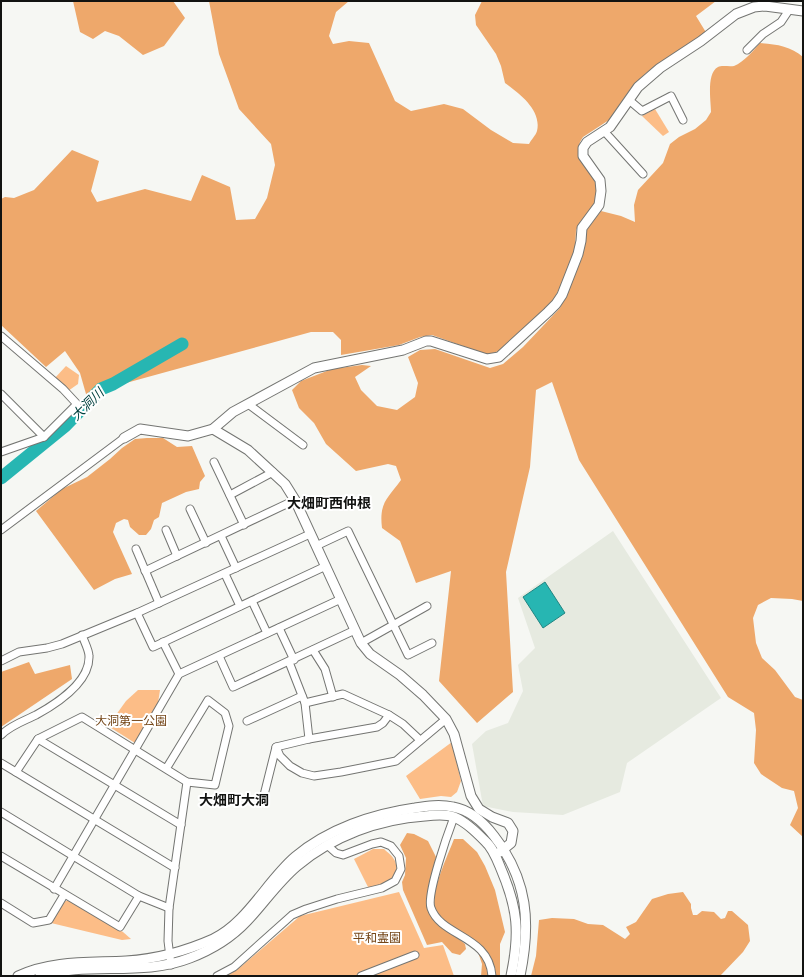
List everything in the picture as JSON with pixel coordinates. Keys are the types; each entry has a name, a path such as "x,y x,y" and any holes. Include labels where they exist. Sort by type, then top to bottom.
{"street":[{"path":"1,530 124,438 140,429 188,436 213,429 233,412 314,368 403,350 426,341 431,341 487,359 499,357 548,312 562,295 578,254 582,228 599,205 601,198 600,180 583,156 583,148 587,142 610,127 638,87 660,68 702,41 736,14 754,7 765,6 803,11"},
{"path":"747,50 763,34 781,22 789,10"},
{"path":"629,100 642,111 671,96 683,120"},
{"path":"604,131 643,174"},
{"path":"1,336 63,389 77,404 44,437 1,452"},
{"path":"1,394 44,437"},
{"path":"248,404 303,445"},
{"path":"213,429 248,450 285,484 295,500 361,643 370,654 400,675 423,695 446,719 454,734 471,796 479,809 492,817 508,823 513,831 511,842 496,856"},
{"path":"214,462 244,525"},
{"path":"230,495 273,472"},
{"path":"145,571 295,500"},
{"path":"190,509 206,543"},
{"path":"166,530 177,556"},
{"path":"316,546 348,531 408,656 432,643"},
{"path":"1,661 19,652 47,648 137,613 310,534"},
{"path":"221,536 236,568"},
{"path":"136,549 159,603"},
{"path":"137,613 153,647 326,566"},
{"path":"225,574 240,606"},
{"path":"54,889 179,674 341,599"},
{"path":"252,601 267,633"},
{"path":"361,643 427,606"},
{"path":"279,628 292,661 303,699 309,739"},
{"path":"219,656 233,687 292,661 355,630"},
{"path":"1,735 17,724 55,703 70,691 84,676 89,655 82,635"},
{"path":"163,642 179,674"},
{"path":"313,650 325,669 332,697"},
{"path":"247,721 303,699 332,697 343,694 389,715 403,724 420,740"},
{"path":"16,772 38,739 82,717 187,782 215,785 229,726 225,714 208,700 166,768"},
{"path":"276,747 309,739 377,727 383,723 389,715"},
{"path":"276,747 280,756 290,766 302,773 314,776 341,772 396,761 446,719"},
{"path":"38,739 181,825"},
{"path":"264,795 276,747"},
{"path":"1,763 175,868"},
{"path":"171,965 168,941 169,908 187,782"},
{"path":"18,976 30,971 59,964 128,961 170,954 214,938 229,928 245,913 280,872 296,856 327,836 346,826 388,813 433,806 452,807 465,811 480,820 504,849 518,878 524,906 526,938 520,976"},
{"path":"1,812 139,896 169,908"},
{"path":"40,976 82,969 150,968 171,965 190,958 214,947 229,937 246,922 287,876 311,856 328,845 358,830 387,821 432,815 454,817 470,827 488,843 496,856 514,903 517,922 517,942 511,976"},
{"path":"454,817 443,847 431,892 430,908 442,923 476,945 485,955 491,969 492,976"},
{"path":"217,976 234,967 292,915 337,899 382,888 395,881 401,869 399,856 391,846 381,842 343,855 336,853 328,845"},
{"path":"1,856 64,895 120,927 139,896"},
{"path":"1,903 33,923 49,920 64,895"},
{"path":"361,976 416,955"}],"shaded area":[{"path":"73,1 173,1 185,18 164,46 143,55 119,36 105,31 93,39 80,32"},
{"path":"209,1 349,1 336,12 329,36 333,44 349,41 369,43 395,101 411,111 444,104 463,109 491,130 513,143 529,144 537,131 538,123 536,116 533,109 523,97 505,83 501,66 496,54 476,25 475,15 482,1 716,1 696,16 707,34 646,73 631,88 609,120 583,137 578,151 598,189 597,199 592,209 581,221 576,230 575,250 553,301 544,312 501,350 488,355 432,335 420,337 399,345 341,355 341,340 333,332 311,332 86,394 80,373 65,351 46,367 1,325 1,199 5,197 14,198 34,190 72,150 99,161 91,191 97,202 145,189 191,201 202,175 230,187 236,220 255,219 267,198 275,165 271,144 239,109 219,54"},
{"path":"760,43 783,46 793,50 803,57 803,601 771,598 758,605 753,618 756,643 762,658 775,670 795,697 803,700 803,837 790,825 798,808 794,791 782,788 761,774 754,763 756,730 754,713 728,697 579,460 552,382 536,390 530,467 506,572 513,692 477,723 439,681 451,571 416,583 400,541 382,528 381,520 383,507 388,497 401,480 396,466 388,464 356,471 326,444 314,423 299,408 292,390 301,381 332,369 362,365 371,366 355,377 361,390 377,406 397,410 415,397 418,383 408,357 420,350 435,349 490,368 503,364 523,347 560,308 582,258 585,246 585,234 601,211 621,216 635,222 634,205 638,190 663,163 670,144 679,137 695,129 706,120 711,112 711,81 714,70 720,66 734,66 738,64"},
{"path":"163,438 177,447 192,446 205,476 200,482 199,489 186,492 162,503 159,517 154,520 151,529 146,535 139,535 130,527 128,520 124,519 116,523 113,532 132,574 115,579 94,590 36,511 62,489 87,477 135,439"},
{"path":"613,531 721,698 627,763 620,792 563,815 513,812 483,806 472,744 486,731 508,723 523,691 518,665 535,648 518,598"},
{"path":"29,662 35,674 70,665 72,679 1,727 1,672"},
{"path":"407,833 414,834 428,841 436,857 427,898 427,906 438,922 465,944 466,949 460,955 452,953 442,942 427,945 403,890 402,882 405,875 406,858 400,845"},
{"path":"454,839 463,839 477,852 485,866 495,890 505,932 500,944 500,976 494,976 491,960 451,928 435,909 434,902 437,884"},
{"path":"683,892 691,904 693,915 697,915 702,911 714,912 721,919 725,918 728,911 732,911 748,925 750,941 743,952 720,976 531,976 536,956 539,920 552,918 574,919 588,924 603,925 625,939 630,934 626,927 636,922 652,899 668,894"},
{"path":"478,952 483,956 491,976 481,976 482,964"}],"green space":[{"path":"655,109 669,132 663,136 642,116"},
{"path":"66,366 79,375 78,384 68,391 54,379"},
{"name":"大洞第一公園","path":"138,690 160,690 158,703 135,743 108,726 126,701"},
{"path":"452,742 461,781 457,792 451,797 441,796 420,799 406,776"},
{"path":"373,849 384,849 394,859 396,873 390,881 385,884 369,889 354,859"},
{"name":"平和霊園","path":"399,892 424,948 443,945 454,976 226,976 237,970 300,916"},
{"path":"69,900 123,932 131,939 122,940 51,923 63,902"}],"water":[{"path":"545,582 565,613 543,628 523,597"}],"waterway":[{"name":"大洞川","path":"1,478 65,426 101,389 113,384 182,344"}],"district":[{"name":"大畑町西仲根","path":"329,502"},
{"name":"大畑町大洞","path":"234,799"}]}
